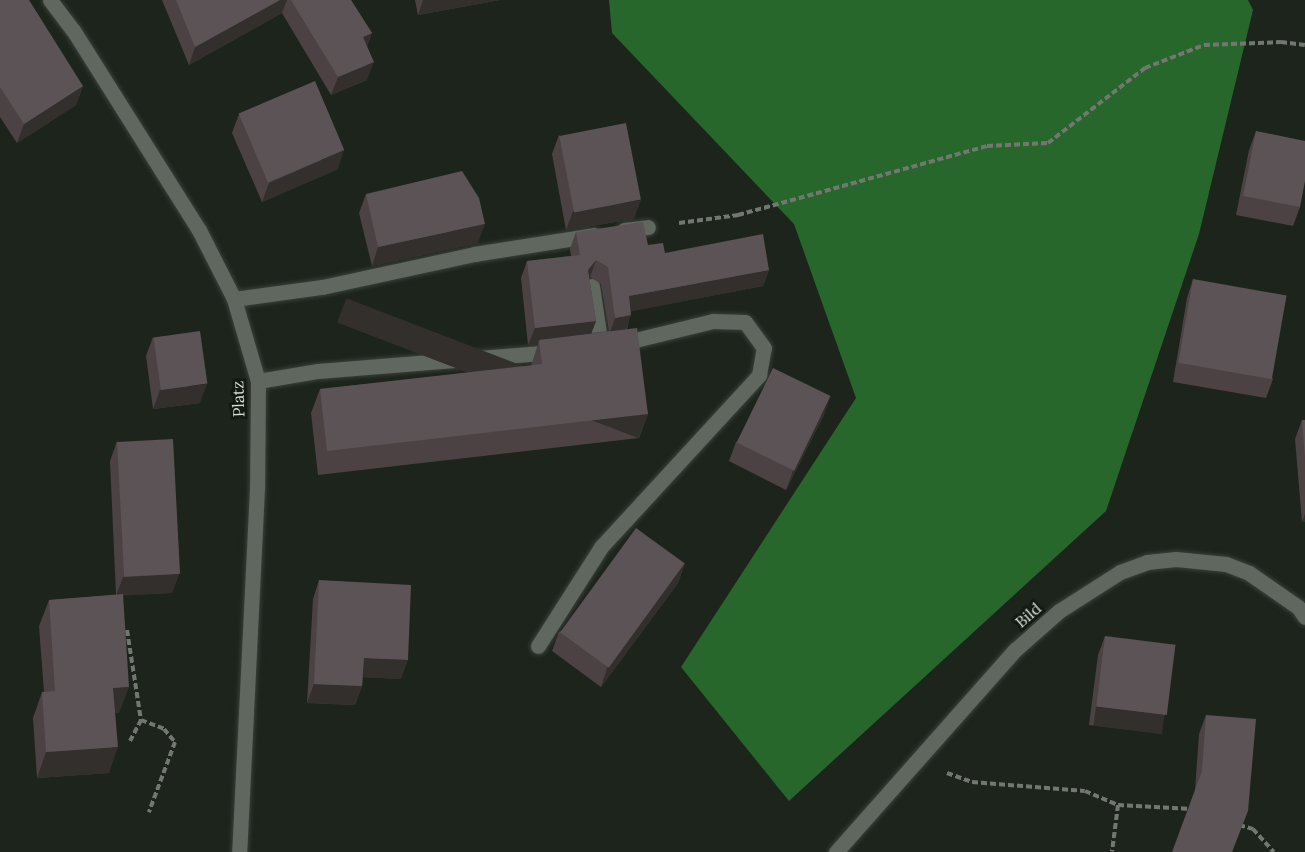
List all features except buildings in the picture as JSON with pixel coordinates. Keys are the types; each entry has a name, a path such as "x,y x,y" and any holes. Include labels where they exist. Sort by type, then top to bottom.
{"street":[{"name":"Platz","path":"50,0 73,30 199,230 234,299 258,381 257,488 239,852"},
{"path":"234,299 322,287 474,254 648,227"},
{"path":"538,646 601,547 759,375 764,348 745,322 713,321 595,346 592,286"},
{"path":"258,381 318,371 568,350"},
{"name":"Bild","path":"836,852 912,762 1015,650 1059,611 1120,572 1147,562 1176,559 1226,564 1249,573 1298,607 1305,617"}],"path":[{"path":"648,227 738,215 987,146 1048,143 1145,68 1204,45 1281,42 1305,45"},
{"path":"128,630 141,720 130,741"},
{"path":"141,720 164,729 175,742 148,812"},
{"path":"912,762 972,782 1085,791 1118,805 1182,806 1204,813"},
{"path":"1112,852 1118,805"},
{"path":"1234,823 1253,829 1274,852"}],"green space":[{"path":"609,0 1248,0 1253,10 1199,234 1106,511 789,801 681,667 856,398 794,224 612,33"}]}
